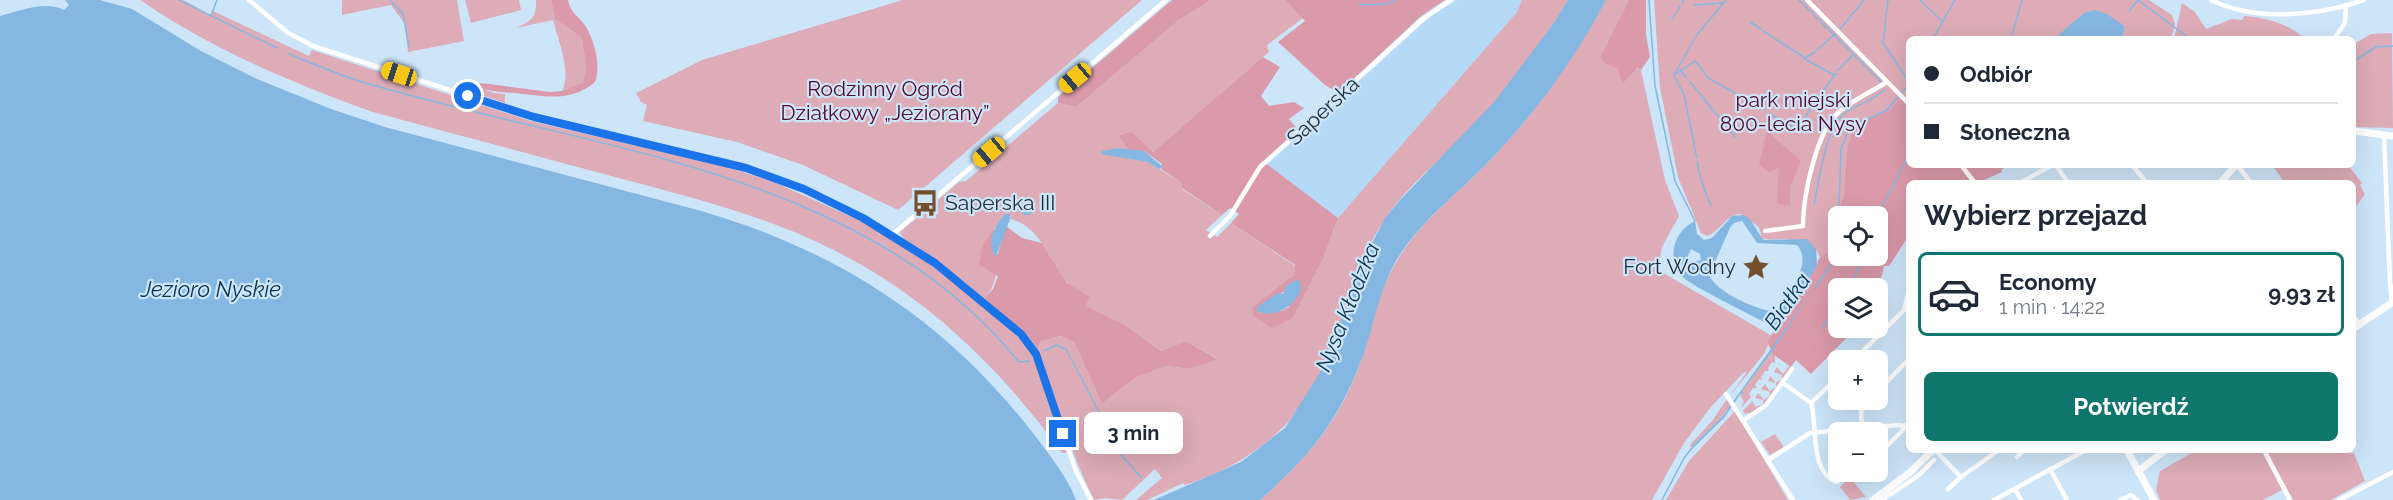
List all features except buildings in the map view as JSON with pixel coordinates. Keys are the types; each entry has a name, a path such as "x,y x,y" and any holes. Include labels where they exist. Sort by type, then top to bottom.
{"street":[{"path":"249,0 287,32 314,46 534,117 714,159 762,173 821,197 892,235 957,280 1032,346 1076,471 1091,500"},
{"path":"892,235 1166,0"},
{"name":"Saperska","path":"1210,236 1230,216 1260,168 1428,14 1451,0"},
{"path":"1807,0 1906,101"},
{"path":"2211,0 2235,9 2285,14 2364,0"},
{"path":"2336,36 2345,23 2347,3"},
{"path":"1765,231 1803,226 1805,188 1814,160 1834,116 1887,82"},
{"path":"2356,131 2393,134"},
{"path":"2356,326 2392,303 2384,135"},
{"path":"1963,168 1973,180"},
{"path":"2026,180 2048,168"},
{"path":"2056,168 2066,180"},
{"path":"2134,168 2144,180"},
{"path":"2223,180 2233,168"},
{"path":"2238,168 2248,180"},
{"path":"2386,207 2393,207"},
{"path":"2390,284 2393,290"},
{"path":"1864,350 1904,310 1906,302"},
{"path":"1888,381 1906,362"},
{"path":"1744,420 1766,405 1792,369"},
{"path":"1783,383 1811,403 1819,462 1828,474"},
{"path":"1811,403 1828,387"},
{"path":"1728,397 1793,500"},
{"path":"1888,427 1906,426"},
{"path":"1888,445 1906,428"},
{"path":"1768,460 1807,434 1828,431"},
{"path":"1882,500 1917,472 1932,453"},
{"path":"1937,453 1961,477"},
{"path":"1948,489 1995,453"},
{"path":"2017,457 2021,453"},
{"path":"1995,500 2081,453"},
{"path":"2129,453 2143,462"},
{"path":"2129,453 2154,500"},
{"path":"2138,470 2162,453"},
{"path":"2266,453 2290,500"},
{"path":"2138,470 2143,462 2155,458"},
{"path":"1873,500 1934,460"},
{"path":"2050,470 2067,500"},
{"path":"2339,500 2393,472"},
{"path":"2015,489 2021,500"},
{"path":"2120,500 2131,495 2137,500"}],"shaded area":[{"path":"551,0 568,0 573,12 586,27 596,54 595,82 576,93 557,97 496,92 478,87 481,83 550,92 562,91 583,82 586,67 582,38 555,19"},
{"path":"1172,0 1211,0 1179,20 1076,107 1058,103 1058,97"},
{"path":"1285,0 1445,0 1421,16 1342,90 1335,91 1325,85 1278,42 1305,21"},
{"path":"1458,0 1522,0 1517,12 1338,218 1266,166 1431,16"},
{"path":"1629,0 1646,0 1646,35 1650,57 1641,70 1637,68 1623,83 1617,68 1606,64 1600,57"},
{"path":"1263,57 1280,67 1261,96 1269,106 1294,102 1304,108 1289,119 1299,131 1264,162 1338,218 1323,259 1293,318 1272,328 1253,316 1253,306 1295,274 1295,265 1231,223 1239,214 1230,208 1222,215 1182,188 1182,183 1161,169 1162,164 1144,151 1129,151 1118,136 1131,131 1153,152","holes":["1285,291 1289,307 1281,311 1259,313 1257,307"]},
{"path":"1904,95 1906,97 1906,168 2003,168 2002,172 1983,180 1906,180 1906,240 1888,266 1888,206 1841,206 1844,196 1847,151 1854,124 1888,111"},
{"path":"1767,131 1801,161 1790,187 1790,206 1779,204 1777,201 1779,168 1769,172 1759,165"},
{"path":"1006,226 1022,238 1042,243 1067,283 1090,297 1086,306 1124,324 1161,351 1186,341 1217,359 1190,369 1166,366 1135,378 1102,404 1074,342 1061,336 1039,342 1038,350 1028,336 984,299 993,289 998,276 979,265 983,244 994,229 993,254 998,254"},
{"path":"1828,252 1828,266 1884,266 1881,278 1828,278 1828,338 1846,338 1834,350 1828,350 1828,357 1811,374 1796,360 1791,367 1774,355 1767,342 1817,266 1818,260"}],"green space":[{"path":"140,0 183,0 211,15 213,11 309,56 312,50 534,122 712,163 769,180 863,222 922,258 984,306 1029,347 1067,449 1066,453 1062,453 995,372 944,323 888,281 830,248 771,223 711,203 373,112 253,64 195,34"},
{"path":"342,0 457,0 464,41 408,52 405,24 391,5 342,15"},
{"path":"465,0 519,0 521,10 471,23"},
{"path":"536,0 551,0 555,19 582,38 586,67 583,82 562,91 565,84 565,66 553,20 516,28 532,18"},
{"name":"Rodzinny Ogród Działkowy „Jeziorany”","path":"903,0 1142,0 898,210 803,165 737,142 643,121 647,105 641,102 636,93 702,60"},
{"path":"1211,0 1285,0 1303,18 1267,45 1269,52 1153,152 1131,131 1118,136 1129,151 1118,148 1101,153 1148,162 1182,183 1182,189 1222,215 1206,230 1217,237 1231,223 1295,266 1295,274 1253,306 1293,318 1323,259 1338,218 1517,12 1522,0 1568,0 1501,95 1476,124 1405,193 1385,219 1360,268 1331,353 1320,377 1307,399 1291,419 1254,452 1209,476 1185,485 1183,483 1147,500 1136,500 1162,478 1155,469 1122,500 1105,498 1094,500 1064,426 1038,350 1039,342 1061,336 1074,342 1102,404 1135,378 1166,366 1191,369 1216,358 1186,341 1161,351 1124,324 1086,306 1090,297 1068,284 1043,244 1029,228 1010,219 1011,216 1005,214 994,229 996,274 994,283 984,299 944,266 903,238 900,232 959,182 966,181 1058,103 1076,107 1179,20"},
{"path":"1606,0 1629,0 1600,57 1610,65 1641,70 1665,180 1679,216 1662,247 1658,270 1772,336 1764,354 1729,397 1747,372 1743,373 1710,408 1684,443 1652,500 1260,500 1311,449 1337,412 1358,370 1384,286 1402,253 1422,227 1481,170 1525,121 1582,42"},
{"name":"park miejski 800-lecia Nysy","path":"1654,0 2149,0 2172,15 2175,24 2172,36 1906,36 1906,168 2003,168 2002,172 1984,180 1906,180 1906,240 1889,266 1888,206 1828,206 1828,266 1884,266 1881,278 1828,278 1828,334 1794,354 1775,356 1775,363 1772,362 1768,368 1769,371 1765,371 1761,377 1763,380 1759,379 1755,385 1757,388 1753,388 1749,394 1751,397 1741,408 1744,401 1740,396 1742,391 1774,349 1792,308 1821,261 1818,252 1805,242 1788,239 1762,239 1759,227 1741,214 1731,217 1712,234 1707,236 1701,233 1678,177 1660,88"},
{"path":"2182,3 2195,12 2206,29 2232,19 2242,20 2244,16 2284,25 2301,36 2175,36"},
{"path":"2392,33 2393,128 2356,127 2356,43 2371,34"},
{"path":"481,83 479,87 494,93 505,94 505,103 469,91 473,86"},
{"path":"2274,168 2350,168 2362,183 2360,185 2365,194 2356,206 2356,180 2283,180"},
{"path":"1789,366 1792,368 1760,408 1745,414 1743,411 1752,401 1756,407 1763,404 1763,400 1755,398 1758,393 1764,400 1769,396 1770,392 1761,389 1765,384 1770,391 1776,387 1776,383 1782,379 1782,375 1774,372 1777,367 1783,374"},
{"path":"1727,399 1731,405 1691,447 1690,445 1712,421"},
{"path":"1735,411 1788,500 1666,500 1689,461"},
{"path":"1775,434 1784,447 1770,455 1761,442"},
{"path":"2192,453 2263,453 2282,490 2263,500 2160,500 2156,490 2160,471"},
{"path":"2268,453 2354,453 2365,481 2331,500 2293,500"},
{"path":"1845,482 1854,482 1866,497 1850,500 1840,487"}],"water":[{"name":"Jezioro Nyskie","path":"65,0 100,0 132,9 201,51 257,79 331,109 385,127 705,212 754,228 800,247 884,294 960,353 996,389 1029,428 1061,471 1076,500 0,500 0,16 41,6 64,10 69,5"},
{"name":"Nysa Kłodzka","path":"1568,0 1606,0 1569,63 1525,122 1481,170 1433,215 1401,253 1388,276 1365,350 1346,396 1310,450 1260,500 1154,500 1241,462 1285,428 1328,360 1356,274 1385,218 1494,102 1551,27"},
{"path":"2095,10 2107,14 2124,26 2124,32 2122,36 2057,36 2084,13"},
{"path":"1118,148 1144,151 1163,167 1159,169 1148,162 1101,154 1102,151"},
{"path":"1027,201 1032,203 1034,208 1032,213 1027,215 1022,213 1020,208 1022,203"},
{"path":"1005,214 1010,214 1010,219 996,257 991,240 998,223"},
{"path":"1743,215 1750,219 1763,240 1807,239 1816,249 1817,266 1779,325 1772,326 1710,294 1688,281 1677,269 1674,261 1675,245 1677,238 1688,225 1695,221 1697,234 1704,240 1712,238 1732,216","holes":["1742,221 1757,243 1797,245 1801,252 1801,269 1798,277 1780,308 1775,312 1758,308 1728,294 1709,275 1730,228 1734,223","1691,249 1700,254 1701,260 1690,262 1687,258"]},
{"path":"1296,280 1300,281 1301,290 1289,306 1277,312 1257,311 1257,307 1278,293 1283,294 1287,285"},
{"path":"1816,286 1771,353 1742,391 1744,394 1741,393 1724,418 1693,448 1691,447 1722,417"}],"waterway":[{"path":"179,0 277,48"},
{"path":"211,16 217,0"},
{"path":"390,0 403,14 409,47"},
{"path":"1359,5 1386,4 1396,0"},
{"path":"1649,0 1655,86 1675,181 1695,221"},
{"path":"1696,36 1726,0"},
{"path":"1799,0 1881,82"},
{"path":"1841,28 1864,0"},
{"path":"1888,0 1883,43 1906,78"},
{"path":"1920,0 1943,22"},
{"name":"Białka","path":"1935,36 1955,0"},
{"path":"2012,36 2022,0"},
{"name":"Białka","path":"2138,0 2186,36"},
{"path":"2129,11 2138,0"},
{"path":"1694,5 1723,3"},
{"path":"1672,20 1680,6"},
{"path":"1750,22 1761,29"},
{"path":"1763,31 1805,58 1815,52"},
{"path":"1817,50 1835,34"},
{"path":"1695,38 1674,75 1695,61 1703,71"},
{"name":"Białka","path":"2356,60 2376,47 2393,46"},
{"path":"289,54 356,80 713,173 799,205 880,245 954,296 1019,362 1030,361"},
{"path":"1837,71 1853,55"},
{"path":"1805,59 1834,75"},
{"path":"1681,71 1686,78"},
{"path":"1704,73 1710,79 1765,110"},
{"path":"1819,97 1836,73"},
{"path":"1674,76 1678,83"},
{"path":"1690,82 1735,137"},
{"path":"1679,85 1684,95 1697,158"},
{"name":"Białka","path":"1815,288 1831,264 1830,225 1839,204 1841,149 1850,127 1887,110 1906,88"},
{"path":"1814,205 1824,156 1832,130 1838,120 1845,113 1885,89"},
{"path":"1768,113 1797,129 1817,100"},
{"path":"1882,206 1906,161"},
{"path":"1697,162 1711,206"},
{"path":"1854,278 1860,266"},
{"path":"1822,328 1828,320"},
{"path":"1044,351 1057,345 1066,349 1122,456 1141,477"},
{"name":"Białka","path":"1662,500 1684,458 1692,448"}],"place":[{"name":"Saperska III","path":"925,203"},
{"name":"Fort Wodny","path":"1756,267"}],"route":[{"path":"468,96 534,117 746,168 804,189 863,218 935,263 1021,334 1036,354 1063,434"}]}
